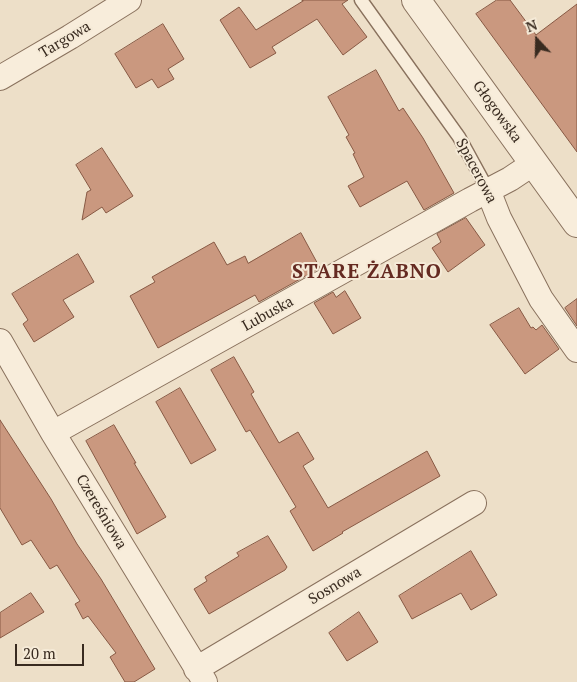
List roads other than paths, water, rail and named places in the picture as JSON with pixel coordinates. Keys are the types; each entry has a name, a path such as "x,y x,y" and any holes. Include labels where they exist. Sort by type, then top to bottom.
{"street":[{"name":"Targowa","path":"0,78 129,0"},
{"name":"Głogowska","path":"416,0 577,223"},
{"name":"Lubuska","path":"53,433 510,179 534,163"},
{"name":"Spacerowa","path":"488,190 499,218 541,299 577,350"},
{"name":"Czereśniowa","path":"0,341 53,433 201,675"},
{"name":"Sosnowa","path":"201,675 474,503"}],"lane":[{"name":"Spacerowa","path":"361,0 459,137 488,190"}],"district":[{"name":"STARE ŻABNO","path":"367,272"}]}
